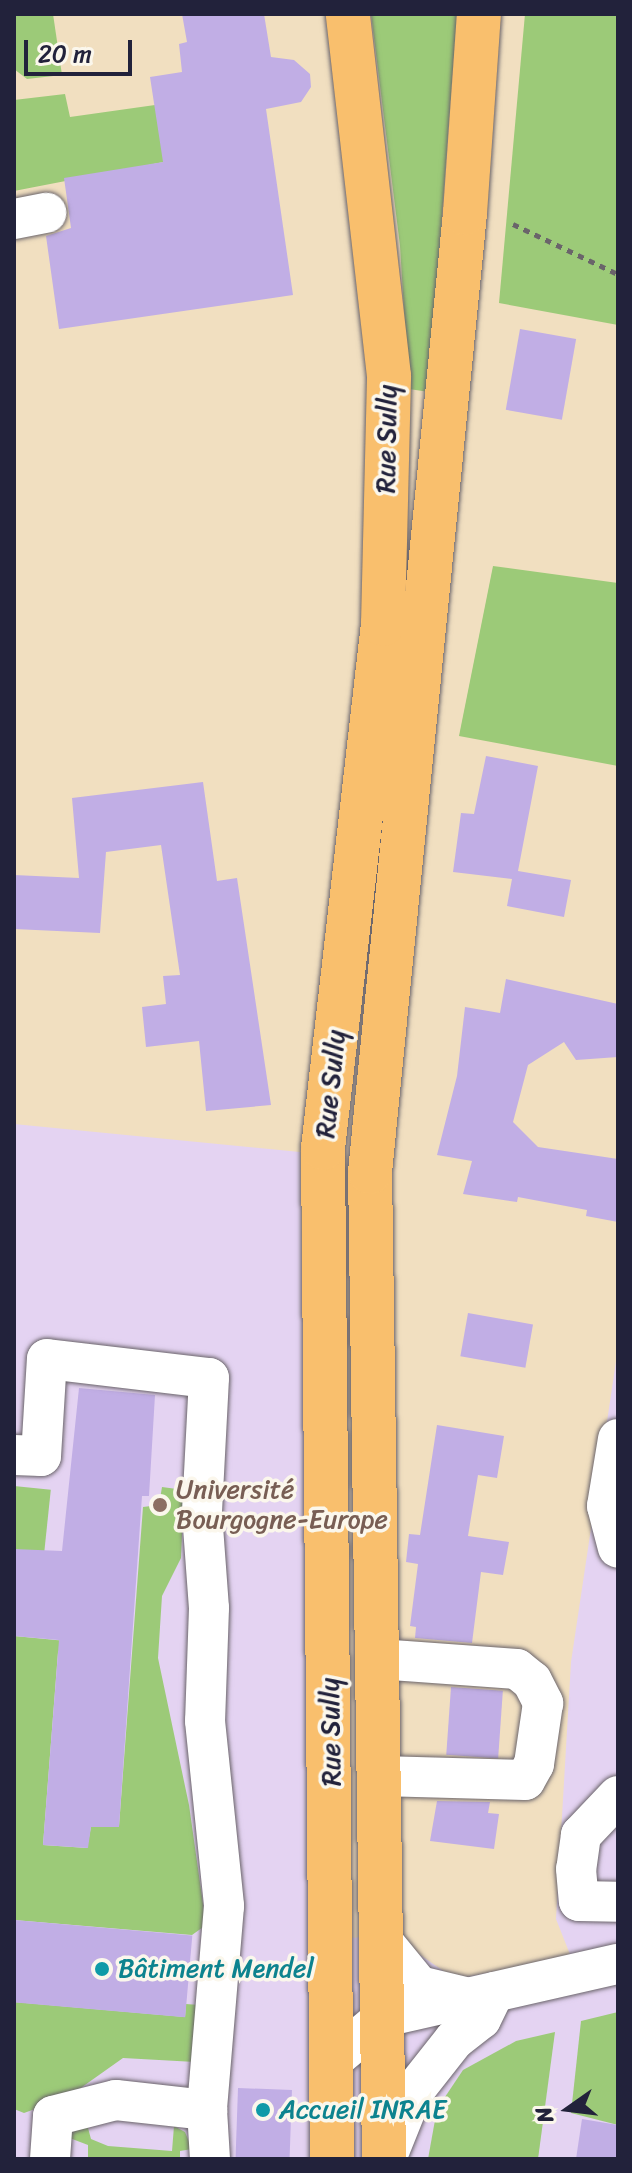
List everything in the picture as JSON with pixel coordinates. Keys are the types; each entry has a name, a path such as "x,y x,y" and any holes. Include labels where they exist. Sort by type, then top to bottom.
{"main road":[{"name":"Rue Sully","path":"332,2159 323,1148 383,624 389,376 348,14"},
{"name":"Rue Sully","path":"385,2159 370,1172 465,213 479,14"}],"street":[{"path":"14,1455 41,1456 47,1359 209,1378 202,1513 209,1608 205,1721 224,1906 207,2110 210,2159"},
{"path":"618,1439 607,1506 618,1548"},
{"path":"378,1659 517,1669 532,1681 543,1703 534,1764 525,1780 380,1776"},
{"path":"618,1796 581,1835 576,1869 579,1901 618,1902"},
{"path":"383,1942 419,1986 482,1995"},
{"path":"333,2060 384,2017 618,1964"},
{"path":"385,2159 413,2092 454,2040 481,2019 482,1995"},
{"path":"50,2159 53,2116 116,2100 207,2110"}],"path":[{"path":"513,224 618,274"}],"shaded area":[{"name":"Université Bourgogne-Europe","path":"14,1124 300,1152 313,1942 390,1934 455,1979 571,1957 556,1919 571,1662 618,1348 618,2159 14,2159"}],"green space":[{"path":"14,14 53,14 62,75 27,79 14,69"},
{"path":"371,14 457,14 429,392 409,389 400,246"},
{"path":"525,14 618,14 618,325 499,303"},
{"path":"65,94 70,117 155,105 174,160 14,191 14,100"},
{"path":"493,566 618,583 618,766 459,736"},
{"path":"14,1486 51,1490 44,1553 14,1549"},
{"path":"162,1487 184,1490 181,1558 162,1596 158,1658 189,1805 206,1925 192,1935 14,1920 14,1636 66,1641 58,1652 43,1845 87,1848 91,1827 119,1826 143,1507 159,1505"},
{"path":"14,2002 185,2017 186,2004 199,2005 195,2062 123,2058 68,2097 24,2113 14,2109"},
{"path":"618,2012 618,2125 571,2113 581,2021"},
{"path":"555,2032 538,2159 428,2159 437,2109 463,2070 516,2041"},
{"path":"85,2117 91,2139 108,2146 172,2151 174,2126 185,2132 192,2149 180,2151 180,2159 88,2159 88,2145 67,2137 73,2125"}],"building":[{"path":"182,14 264,14 271,57 294,60 310,74 311,87 301,102 266,109 293,295 59,329 46,236 71,228 64,178 163,162 150,77 182,72 179,44 187,42"},
{"path":"520,329 576,339 562,420 506,410"},
{"path":"486,756 538,766 518,871 571,880 564,917 507,906 512,879 453,872 461,813 474,814"},
{"path":"203,782 217,881 237,878 271,1105 206,1111 199,1041 146,1047 142,1007 166,1004 163,976 180,975 161,845 106,852 100,933 14,929 14,875 79,878 72,798"},
{"path":"506,979 618,1004 618,1057 576,1060 564,1042 528,1065 513,1122 538,1147 618,1159 618,1222 586,1216 587,1210 518,1197 517,1202 463,1194 472,1161 437,1155 457,1076 465,1007 500,1013"},
{"path":"468,1313 533,1324 525,1368 460,1356"},
{"path":"79,1388 155,1395 149,1496 142,1496 119,1827 91,1827 88,1848 43,1845 59,1640 14,1636 14,1549 62,1551"},
{"path":"437,1425 504,1436 497,1478 478,1475 468,1536 509,1542 503,1575 481,1572 472,1643 415,1638 416,1627 410,1626 418,1564 406,1562 409,1534 420,1535"},
{"path":"451,1687 503,1691 498,1758 446,1755"},
{"path":"437,1801 490,1802 488,1813 499,1814 494,1849 430,1841"},
{"name":"Bâtiment Mendel","path":"14,1920 192,1936 185,2017 14,2002"},
{"name":"Accueil INRAE","path":"238,2088 292,2090 290,2159 236,2159"},
{"path":"582,2119 618,2125 618,2159 576,2159"}],"place":[{"name":"Université Bourgogne-Europe","path":"160,1505"},
{"name":"Bâtiment Mendel","path":"102,1969"},
{"name":"Accueil INRAE","path":"263,2110"}]}
